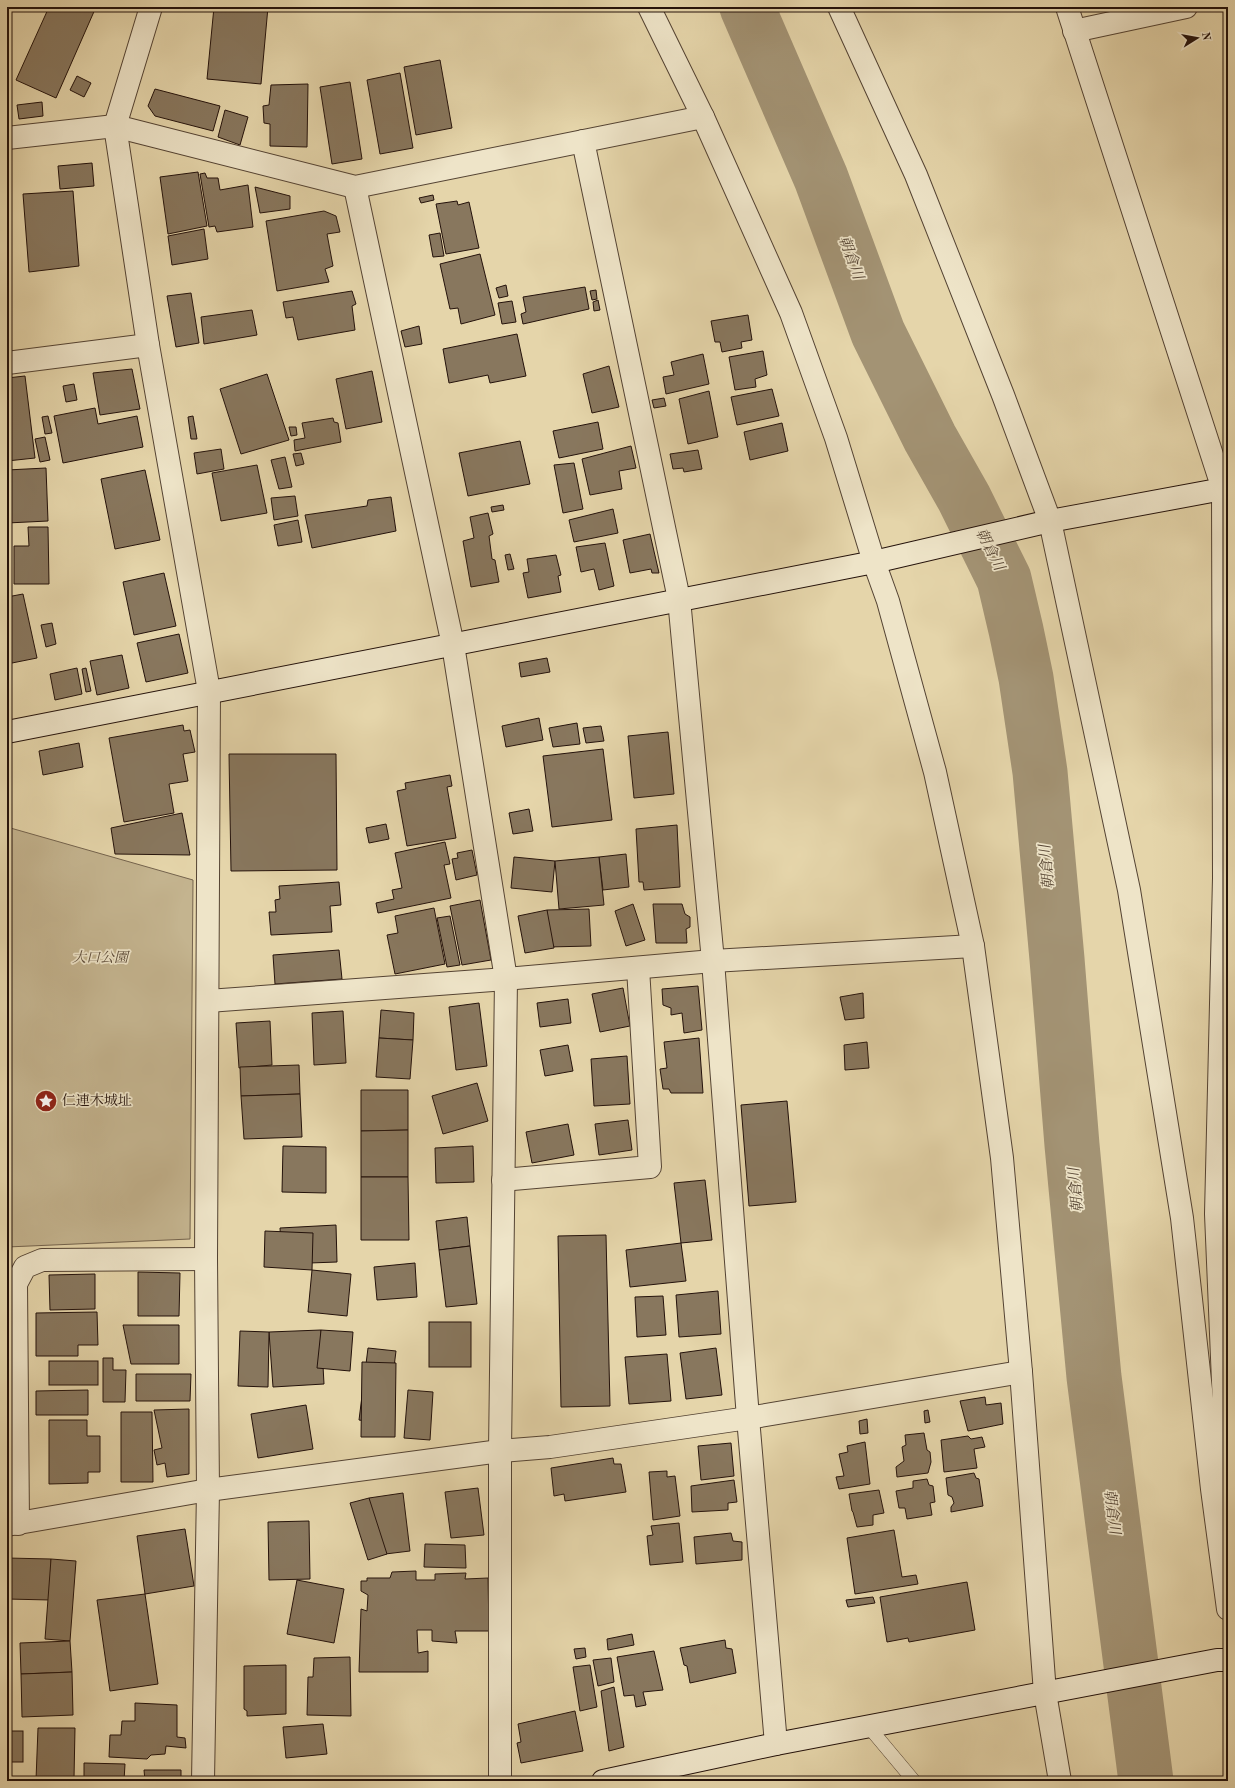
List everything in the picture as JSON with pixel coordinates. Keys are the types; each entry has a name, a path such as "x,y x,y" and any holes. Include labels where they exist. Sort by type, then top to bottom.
{"street":[{"path":"151,7 115,126 148,345 209,691 206,1259 208,1490 203,1781"},
{"path":"649,7 703,117 791,314 882,560 888,601 935,772 973,946 1002,1158 1021,1372 1055,1690 1060,1781"},
{"path":"839,7 916,175 1003,394 1042,522 1130,898 1182,1218 1212,1488 1228,1609"},
{"path":"1067,7 1226,488 1226,878 1222,1214 1228,1501"},
{"path":"1074,31 1186,7"},
{"path":"7,138 115,126 355,187 703,117"},
{"path":"583,141 679,599 713,961 748,1418 776,1744"},
{"path":"355,187 453,645 506,979 500,1451 500,1781"},
{"path":"7,363 148,345"},
{"path":"7,732 209,691 453,645 882,560 1042,522 1226,488"},
{"path":"208,1001 506,979 713,961 973,946"},
{"path":"504,1180 650,1167 638,968"},
{"path":"206,1259 42,1260 25,1267 16,1284 12,1525 208,1490 500,1451 550,1447 748,1418 1021,1372"},
{"path":"602,1781 868,1726 1222,1660"}],"lane":[{"path":"868,1726 914,1781"}],"green space":[{"name":"大口公園","path":"7,827 193,880 190,1239 7,1247"}],"building":[{"path":"49,7 96,7 56,98 16,80"},
{"path":"214,7 268,7 261,84 207,79"},
{"path":"440,60 452,128 416,135 404,67"},
{"path":"400,73 413,148 380,154 367,80"},
{"path":"77,76 91,83 84,97 70,90"},
{"path":"350,82 362,159 332,164 320,87"},
{"path":"308,84 307,147 270,146 270,124 264,123 263,106 269,105 271,85"},
{"path":"155,89 220,106 213,131 155,116 148,106"},
{"path":"42,102 43,116 19,119 17,105"},
{"path":"225,110 248,117 240,145 218,137"},
{"path":"92,163 94,186 60,189 58,166"},
{"path":"198,172 207,226 168,234 160,177"},
{"path":"205,173 207,178 218,178 220,190 248,185 253,227 217,232 215,226 209,227 200,174"},
{"path":"255,187 290,196 290,209 260,213"},
{"path":"73,191 79,266 29,272 23,194"},
{"path":"433,195 434,200 421,203 419,198"},
{"path":"457,201 458,205 469,202 479,248 446,254 436,204"},
{"path":"324,211 336,216 340,232 327,234 333,266 325,269 329,282 277,291 266,221"},
{"path":"204,229 208,259 172,265 168,236"},
{"path":"440,233 444,256 433,257 429,235"},
{"path":"480,254 495,315 461,324 458,308 450,309 440,264"},
{"path":"506,285 508,296 499,298 496,288"},
{"path":"585,287 589,309 523,324 521,314 526,312 523,297"},
{"path":"596,290 597,299 592,300 590,291"},
{"path":"352,291 356,304 352,306 355,330 298,340 293,317 286,318 283,302"},
{"path":"191,293 199,343 176,347 167,296"},
{"path":"598,300 600,310 594,311 593,302"},
{"path":"512,301 516,322 502,324 498,303"},
{"path":"252,310 257,335 204,344 201,317"},
{"path":"748,315 752,340 741,342 742,348 722,352 720,342 715,342 711,321"},
{"path":"419,326 422,344 405,347 401,331"},
{"path":"517,334 526,376 490,383 488,375 449,383 443,349"},
{"path":"763,351 767,375 755,379 756,387 735,390 729,357"},
{"path":"703,354 709,384 666,394 663,377 674,375 671,362"},
{"path":"609,366 619,407 592,413 583,374"},
{"path":"132,369 140,409 100,415 93,373"},
{"path":"372,371 382,422 346,429 336,379"},
{"path":"267,374 289,440 241,454 220,389"},
{"path":"25,376 35,458 7,461 7,378"},
{"path":"74,384 77,400 66,402 63,386"},
{"path":"772,389 779,416 737,425 731,397"},
{"path":"709,391 718,437 688,444 679,399"},
{"path":"664,398 666,406 654,408 652,400"},
{"path":"95,408 98,424 137,416 143,447 63,463 54,416"},
{"path":"48,416 52,433 45,434 42,417"},
{"path":"193,416 197,439 191,439 188,417"},
{"path":"333,418 334,422 338,423 341,442 295,451 294,440 305,438 302,423"},
{"path":"598,422 603,449 559,458 553,431"},
{"path":"782,423 788,451 750,460 744,432"},
{"path":"289,427 296,427 297,435 291,436"},
{"path":"45,437 50,460 40,462 35,439"},
{"path":"520,441 530,484 468,496 459,453"},
{"path":"631,446 636,468 619,471 622,489 590,495 582,459"},
{"path":"221,449 224,469 197,474 194,453"},
{"path":"698,450 702,469 684,472 683,468 673,469 670,454"},
{"path":"301,453 304,464 296,466 293,454"},
{"path":"285,457 292,487 279,489 271,460"},
{"path":"574,463 583,509 563,513 554,465"},
{"path":"257,465 267,513 221,521 212,473"},
{"path":"46,468 48,521 7,523 7,470"},
{"path":"145,470 160,540 115,549 101,479"},
{"path":"295,496 298,516 274,520 271,498"},
{"path":"391,497 396,531 312,548 305,515 367,506 368,500"},
{"path":"503,505 504,510 492,512 491,507"},
{"path":"613,509 618,533 574,542 569,520"},
{"path":"488,513 493,534 489,536 492,559 495,560 499,582 471,587 463,541 474,538 470,517"},
{"path":"298,520 302,542 278,546 274,525"},
{"path":"28,527 48,527 49,584 14,584 14,546 29,546"},
{"path":"650,534 659,573 652,573 651,569 630,573 623,540"},
{"path":"605,543 614,586 599,590 594,569 581,572 576,547"},
{"path":"510,554 514,569 508,570 505,555"},
{"path":"556,555 561,575 558,576 561,592 528,598 523,573 529,572 527,559"},
{"path":"164,573 176,626 134,635 123,582"},
{"path":"23,594 37,658 7,664 7,597"},
{"path":"52,623 56,644 46,647 41,625"},
{"path":"179,634 188,673 146,682 137,643"},
{"path":"122,655 129,688 97,695 90,661"},
{"path":"547,658 550,672 521,677 519,663"},
{"path":"77,668 82,694 55,700 50,674"},
{"path":"86,668 91,691 86,692 82,669"},
{"path":"539,718 543,740 506,747 502,726"},
{"path":"577,723 580,744 553,747 549,728"},
{"path":"183,725 184,731 190,730 195,752 183,754 188,781 169,784 174,813 124,822 109,738"},
{"path":"601,726 604,741 586,743 583,728"},
{"path":"668,732 674,794 634,798 628,736"},
{"path":"79,743 83,767 43,775 39,751"},
{"path":"603,749 612,820 552,827 543,756"},
{"path":"229,754 336,754 337,870 231,871"},
{"path":"450,775 452,786 447,787 456,838 407,846 397,791 406,789 405,783"},
{"path":"529,809 533,831 513,834 509,813"},
{"path":"182,813 190,855 115,854 111,828"},
{"path":"386,824 389,839 369,843 366,828"},
{"path":"677,825 680,887 644,890 643,882 639,882 636,829"},
{"path":"445,842 450,864 444,865 451,898 378,913 376,903 394,899 392,890 402,888 395,853"},
{"path":"472,850 477,875 456,880 452,859 458,858 457,853"},
{"path":"626,854 629,887 603,890 599,857"},
{"path":"514,857 555,861 552,892 511,888"},
{"path":"599,857 604,905 559,909 555,861"},
{"path":"339,882 341,905 330,906 332,932 271,935 269,912 276,912 275,900 280,899 279,886"},
{"path":"480,900 491,960 462,965 450,906"},
{"path":"633,904 645,940 626,946 615,911"},
{"path":"653,904 682,904 685,914 690,917 690,927 686,929 687,943 656,943"},
{"path":"434,908 445,964 395,974 387,935 398,933 395,916"},
{"path":"589,909 591,946 548,947 547,910"},
{"path":"547,910 554,948 525,953 518,916"},
{"path":"450,916 460,965 447,967 437,918"},
{"path":"339,950 342,979 275,984 273,955"},
{"path":"698,986 702,1030 684,1033 682,1013 671,1015 671,1008 663,1005 662,989"},
{"path":"623,988 630,1026 600,1032 592,994"},
{"path":"863,993 864,1018 845,1020 840,997"},
{"path":"568,999 571,1023 540,1027 537,1003"},
{"path":"479,1003 487,1066 456,1070 449,1007"},
{"path":"381,1010 414,1013 413,1040 379,1038"},
{"path":"343,1011 346,1063 314,1065 312,1013"},
{"path":"270,1021 272,1065 239,1068 236,1023"},
{"path":"379,1038 413,1040 410,1079 376,1077"},
{"path":"699,1038 703,1093 671,1093 669,1089 663,1089 660,1069 667,1068 664,1042"},
{"path":"867,1042 869,1068 845,1070 844,1045"},
{"path":"568,1045 573,1071 545,1076 540,1050"},
{"path":"627,1056 630,1104 594,1106 591,1059"},
{"path":"299,1065 300,1094 241,1096 240,1067"},
{"path":"477,1083 488,1121 443,1134 432,1096"},
{"path":"361,1090 408,1090 408,1130 361,1131"},
{"path":"300,1094 302,1137 244,1139 241,1096"},
{"path":"787,1101 796,1202 749,1206 741,1105"},
{"path":"628,1120 632,1150 599,1155 595,1124"},
{"path":"568,1124 574,1155 532,1163 526,1132"},
{"path":"408,1130 408,1177 361,1177 361,1131"},
{"path":"283,1146 326,1147 326,1193 282,1192"},
{"path":"473,1146 474,1182 436,1183 435,1148"},
{"path":"361,1177 408,1177 409,1240 361,1240"},
{"path":"705,1180 712,1240 681,1243 674,1183"},
{"path":"467,1217 470,1246 439,1250 436,1221"},
{"path":"336,1225 337,1262 282,1264 280,1228"},
{"path":"265,1231 313,1233 312,1270 264,1267"},
{"path":"606,1235 610,1406 561,1407 558,1236"},
{"path":"681,1243 686,1281 630,1287 626,1250"},
{"path":"470,1246 477,1304 446,1307 439,1250"},
{"path":"415,1263 417,1297 377,1300 374,1267"},
{"path":"312,1270 351,1274 347,1316 308,1312"},
{"path":"138,1272 180,1273 179,1316 138,1316"},
{"path":"95,1274 95,1309 50,1310 49,1275"},
{"path":"718,1291 721,1334 679,1337 676,1295"},
{"path":"663,1296 666,1335 637,1337 635,1297"},
{"path":"97,1312 98,1345 78,1345 78,1356 36,1356 36,1313"},
{"path":"429,1322 471,1322 471,1367 429,1367"},
{"path":"123,1325 179,1325 179,1364 131,1364"},
{"path":"321,1330 324,1384 273,1387 269,1332"},
{"path":"321,1330 353,1332 350,1371 317,1368"},
{"path":"240,1331 269,1332 268,1387 238,1386"},
{"path":"368,1348 396,1351 387,1424 359,1420"},
{"path":"716,1348 722,1395 686,1399 680,1353"},
{"path":"667,1354 671,1401 629,1404 625,1357"},
{"path":"103,1358 113,1358 113,1370 126,1370 125,1402 103,1402"},
{"path":"49,1361 98,1361 98,1385 49,1385"},
{"path":"362,1362 396,1363 395,1437 361,1437"},
{"path":"136,1374 191,1374 190,1401 136,1401"},
{"path":"88,1390 88,1415 36,1415 36,1391"},
{"path":"408,1390 433,1392 430,1440 404,1438"},
{"path":"985,1397 986,1405 1001,1403 1003,1424 968,1431 960,1401"},
{"path":"306,1405 313,1449 258,1458 251,1414"},
{"path":"189,1409 189,1474 167,1477 165,1463 157,1465 154,1450 162,1448 154,1410"},
{"path":"928,1410 930,1422 925,1423 924,1411"},
{"path":"121,1412 152,1412 153,1482 121,1482"},
{"path":"867,1419 868,1433 860,1434 859,1421"},
{"path":"49,1420 87,1420 87,1436 100,1436 100,1472 88,1472 88,1483 49,1484"},
{"path":"924,1433 927,1450 930,1452 931,1462 928,1473 897,1477 896,1467 904,1461 902,1447 906,1445 905,1435"},
{"path":"968,1436 971,1439 982,1437 985,1447 974,1449 977,1468 944,1472 941,1440"},
{"path":"865,1442 870,1484 839,1489 836,1477 844,1476 839,1454 848,1452 847,1446"},
{"path":"731,1443 734,1476 701,1480 698,1446"},
{"path":"613,1458 614,1464 621,1464 626,1492 565,1501 564,1494 554,1496 551,1468"},
{"path":"667,1471 667,1477 675,1476 680,1516 653,1520 649,1472"},
{"path":"974,1473 976,1478 979,1479 983,1506 951,1512 951,1507 954,1503 952,1497 948,1495 946,1478"},
{"path":"927,1479 929,1485 933,1486 935,1502 930,1503 932,1515 907,1519 905,1508 899,1508 896,1491 913,1488 913,1481"},
{"path":"734,1480 737,1502 728,1503 728,1510 692,1512 691,1486"},
{"path":"478,1488 484,1535 451,1538 445,1492"},
{"path":"879,1490 884,1513 873,1515 873,1525 857,1527 849,1494"},
{"path":"403,1493 410,1551 377,1555 369,1498"},
{"path":"369,1498 387,1554 368,1560 350,1503"},
{"path":"309,1521 310,1579 269,1580 268,1522"},
{"path":"679,1523 683,1562 650,1565 647,1536 653,1535 651,1526"},
{"path":"185,1529 194,1586 145,1594 137,1536"},
{"path":"894,1530 902,1577 916,1575 918,1584 855,1594 847,1538"},
{"path":"731,1533 733,1541 742,1542 742,1560 696,1564 694,1537"},
{"path":"425,1544 465,1545 466,1568 424,1567"},
{"path":"7,1558 51,1559 50,1600 7,1599"},
{"path":"51,1559 76,1561 70,1641 45,1639"},
{"path":"416,1571 416,1580 435,1580 435,1574 466,1573 465,1579 488,1578 489,1631 455,1631 457,1643 432,1641 432,1630 417,1630 418,1653 428,1651 428,1672 359,1672 361,1609 367,1611 368,1595 361,1591 361,1581 367,1581 367,1578 390,1578 392,1572"},
{"path":"297,1580 344,1589 334,1643 287,1634"},
{"path":"967,1582 975,1630 909,1642 908,1638 887,1642 880,1597"},
{"path":"145,1594 158,1684 110,1691 97,1600"},
{"path":"873,1597 875,1603 848,1607 846,1600"},
{"path":"632,1634 634,1645 608,1650 607,1639"},
{"path":"725,1640 726,1648 732,1649 736,1673 690,1683 687,1666 684,1665 680,1648"},
{"path":"70,1641 72,1672 21,1674 20,1643"},
{"path":"585,1648 586,1657 576,1659 574,1649"},
{"path":"654,1651 663,1690 643,1692 646,1705 636,1707 634,1695 624,1696 617,1657"},
{"path":"350,1657 351,1716 307,1715 308,1677 313,1677 314,1658"},
{"path":"611,1658 614,1682 598,1686 593,1660"},
{"path":"286,1665 286,1714 247,1716 247,1711 244,1709 244,1666"},
{"path":"590,1665 597,1707 580,1711 573,1667"},
{"path":"72,1672 73,1715 22,1717 21,1674"},
{"path":"614,1687 624,1747 609,1751 601,1691"},
{"path":"135,1703 177,1705 177,1737 185,1738 186,1748 166,1746 165,1754 151,1755 147,1759 109,1757 110,1735 121,1735 122,1721 135,1721"},
{"path":"575,1711 583,1751 521,1763 517,1743 521,1742 518,1724"},
{"path":"323,1724 327,1754 286,1758 283,1727"},
{"path":"38,1728 75,1728 74,1778 36,1780"},
{"path":"7,1731 23,1731 23,1762 7,1762"},
{"path":"84,1763 125,1764 124,1781 84,1781"},
{"path":"144,1770 181,1770 181,1781 145,1781"}],"waterway":[{"name":"朝倉川","path":"747,7 821,178 878,333 930,438 964,498 1004,579 1016,630 1026,678 1040,772 1072,1145 1094,1377 1146,1781"}],"place":[{"name":"仁連木城址","path":"46,1101"}]}
